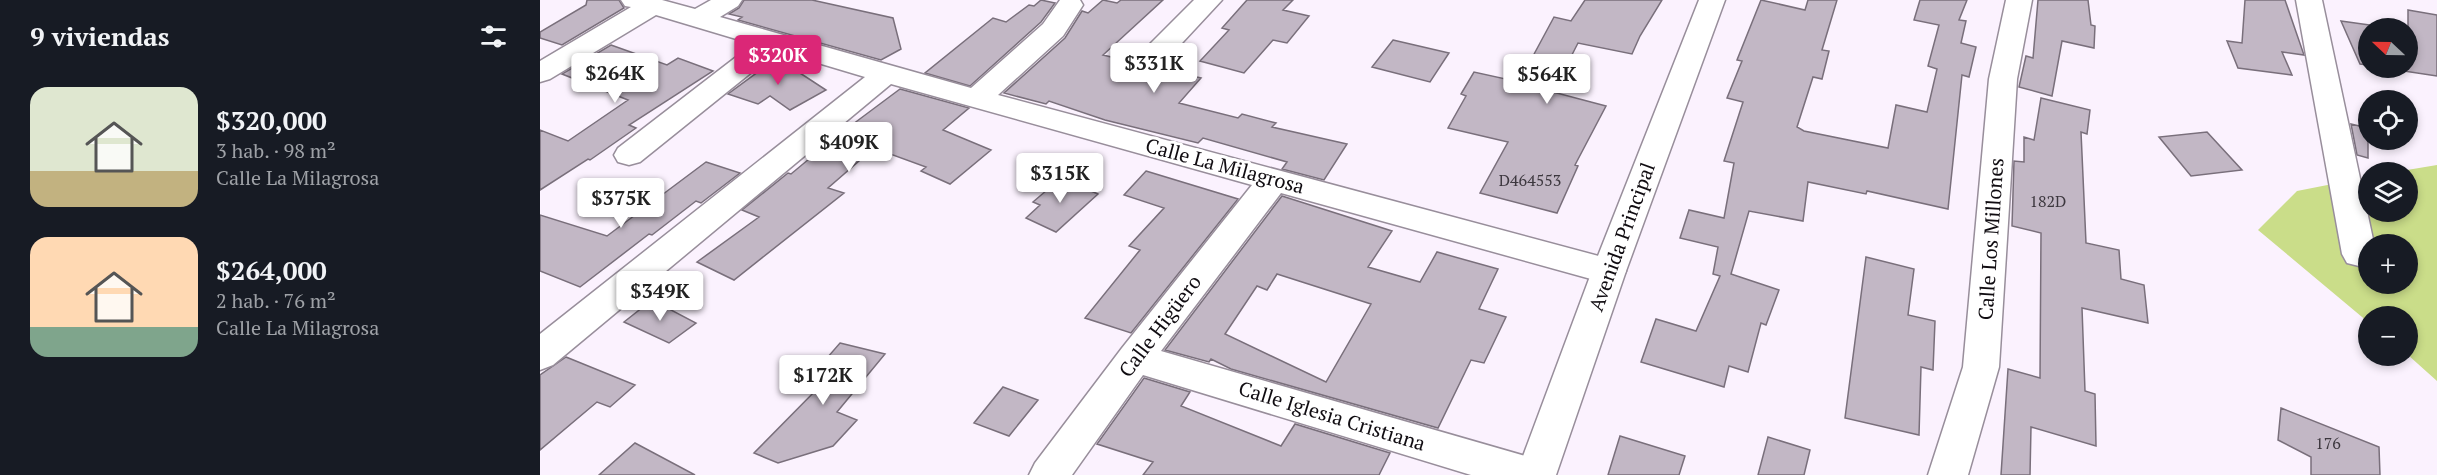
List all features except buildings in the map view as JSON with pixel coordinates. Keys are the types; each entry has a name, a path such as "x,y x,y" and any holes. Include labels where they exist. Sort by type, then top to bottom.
{"street":[{"path":"698,19 729,0"},
{"path":"1159,51 1209,0"},
{"name":"Avenida Principal","path":"1536,475 1609,271 1712,0"},
{"name":"Calle Los Millones","path":"1948,475 1981,367 2003,79 2019,0"},
{"path":"2308,0 2358,249"},
{"path":"540,73 643,3"},
{"name":"Calle La Milagrosa","path":"643,3 886,74 1609,271"},
{"path":"977,98 1053,30 1070,5"},
{"path":"629,155 773,41"},
{"path":"540,355 886,74"},
{"name":"Calle Higüero","path":"1049,475 1135,358 1274,179"},
{"name":"Calle Iglesia Cristiana","path":"1135,358 1529,475"}],"green space":[{"path":"2437,165 2437,381 2418,364 2418,306 2358,306 2358,314 2258,230 2297,191 2358,179 2358,222 2418,222 2418,168"}]}
